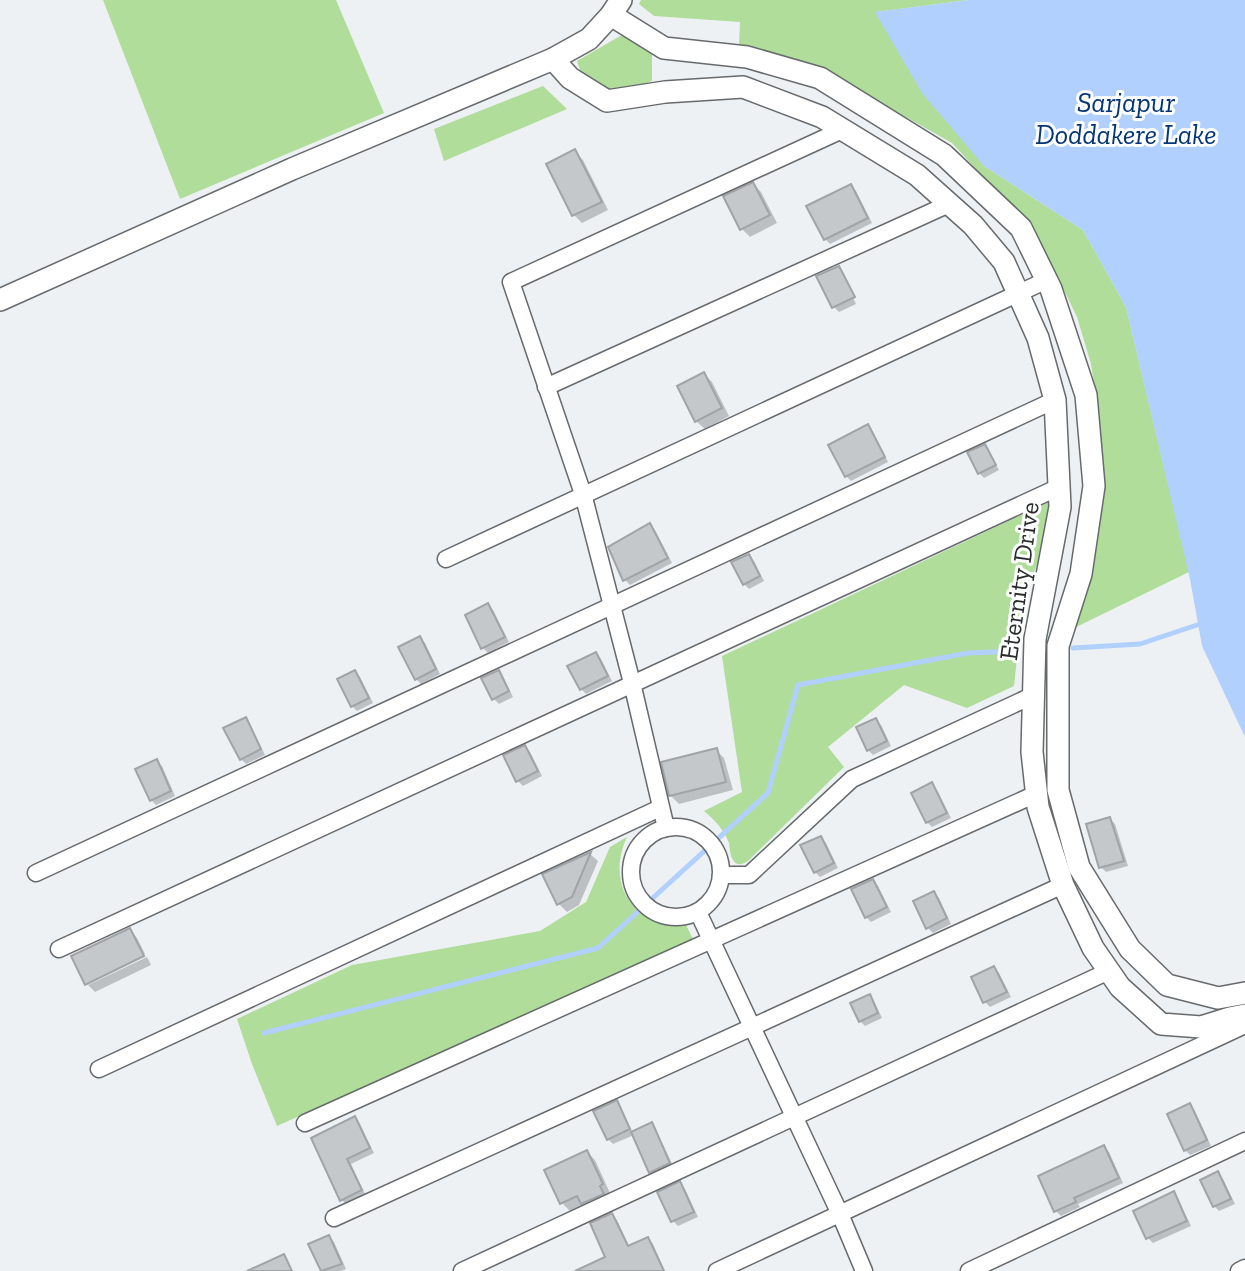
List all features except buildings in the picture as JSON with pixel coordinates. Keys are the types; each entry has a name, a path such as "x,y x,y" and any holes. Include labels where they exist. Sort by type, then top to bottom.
{"street":[{"path":"0,300 292,169 554,59 589,39 616,8"},
{"name":"Eternity Drive","path":"616,8 664,48 747,57 820,78 944,155 1021,228 1047,280 1086,395 1094,486 1081,574 1058,646 1058,790 1079,867 1130,949 1167,985 1218,998 1245,993"},
{"name":"Eternity Drive","path":"554,59 570,78 607,101 665,92 743,87 822,117 917,175 973,225 1004,262 1038,338 1055,400 1060,507 1035,639 1032,752 1038,807 1063,885 1093,948 1120,987 1161,1024 1201,1027 1245,1015"},
{"path":"666,828 583,494 511,282 842,130"},
{"path":"546,387 949,204"},
{"path":"446,559 1047,280"},
{"path":"36,873 1055,400"},
{"path":"59,950 1059,487"},
{"path":"721,875 749,875 852,779 1034,695"},
{"path":"305,1123 1036,794"},
{"path":"99,1069 660,808"},
{"path":"666,828 684,828 693,830 708,841 718,856 721,875 717,893 711,902 684,918 663,916 645,906 633,888 631,867 638,847 653,833 666,828"},
{"path":"334,1218 1063,885"},
{"path":"698,912 840,1214 864,1271"},
{"path":"462,1271 1109,971"},
{"path":"717,1271 1245,1026"},
{"path":"969,1271 1245,1141"},
{"path":"1240,1271 1245,1268"}],"green space":[{"path":"103,0 336,0 384,113 180,199"},
{"path":"641,0 969,0 876,12 984,166 1083,230 1126,307 1189,572 1070,630 1095,389 1091,364 1077,317 1047,255 1034,235 952,143 833,76 739,45 740,22 654,16 639,4"},
{"path":"627,32 652,51 652,81 613,95 581,73 577,61"},
{"path":"543,86 567,109 444,161 434,129"},
{"path":"1051,501 1041,554 1023,601 1014,686 967,708 904,685 828,747 844,767 748,861 736,864 725,834 704,811 742,792 722,656"},
{"path":"627,837 621,854 620,871 622,887 629,900 652,920 686,925 693,939 277,1126 237,1019 352,965 540,931 586,902 610,847"}],"water":[{"name":"Sarjapur Doddakere Lake","path":"969,0 1245,0 1245,737 1202,646 1190,579 1126,307 1083,230 984,166 922,93 875,12"}],"waterway":[{"path":"1073,648 1140,644 1203,623"},
{"path":"264,1033 598,948 768,793 798,685 968,653 1018,651"}]}
